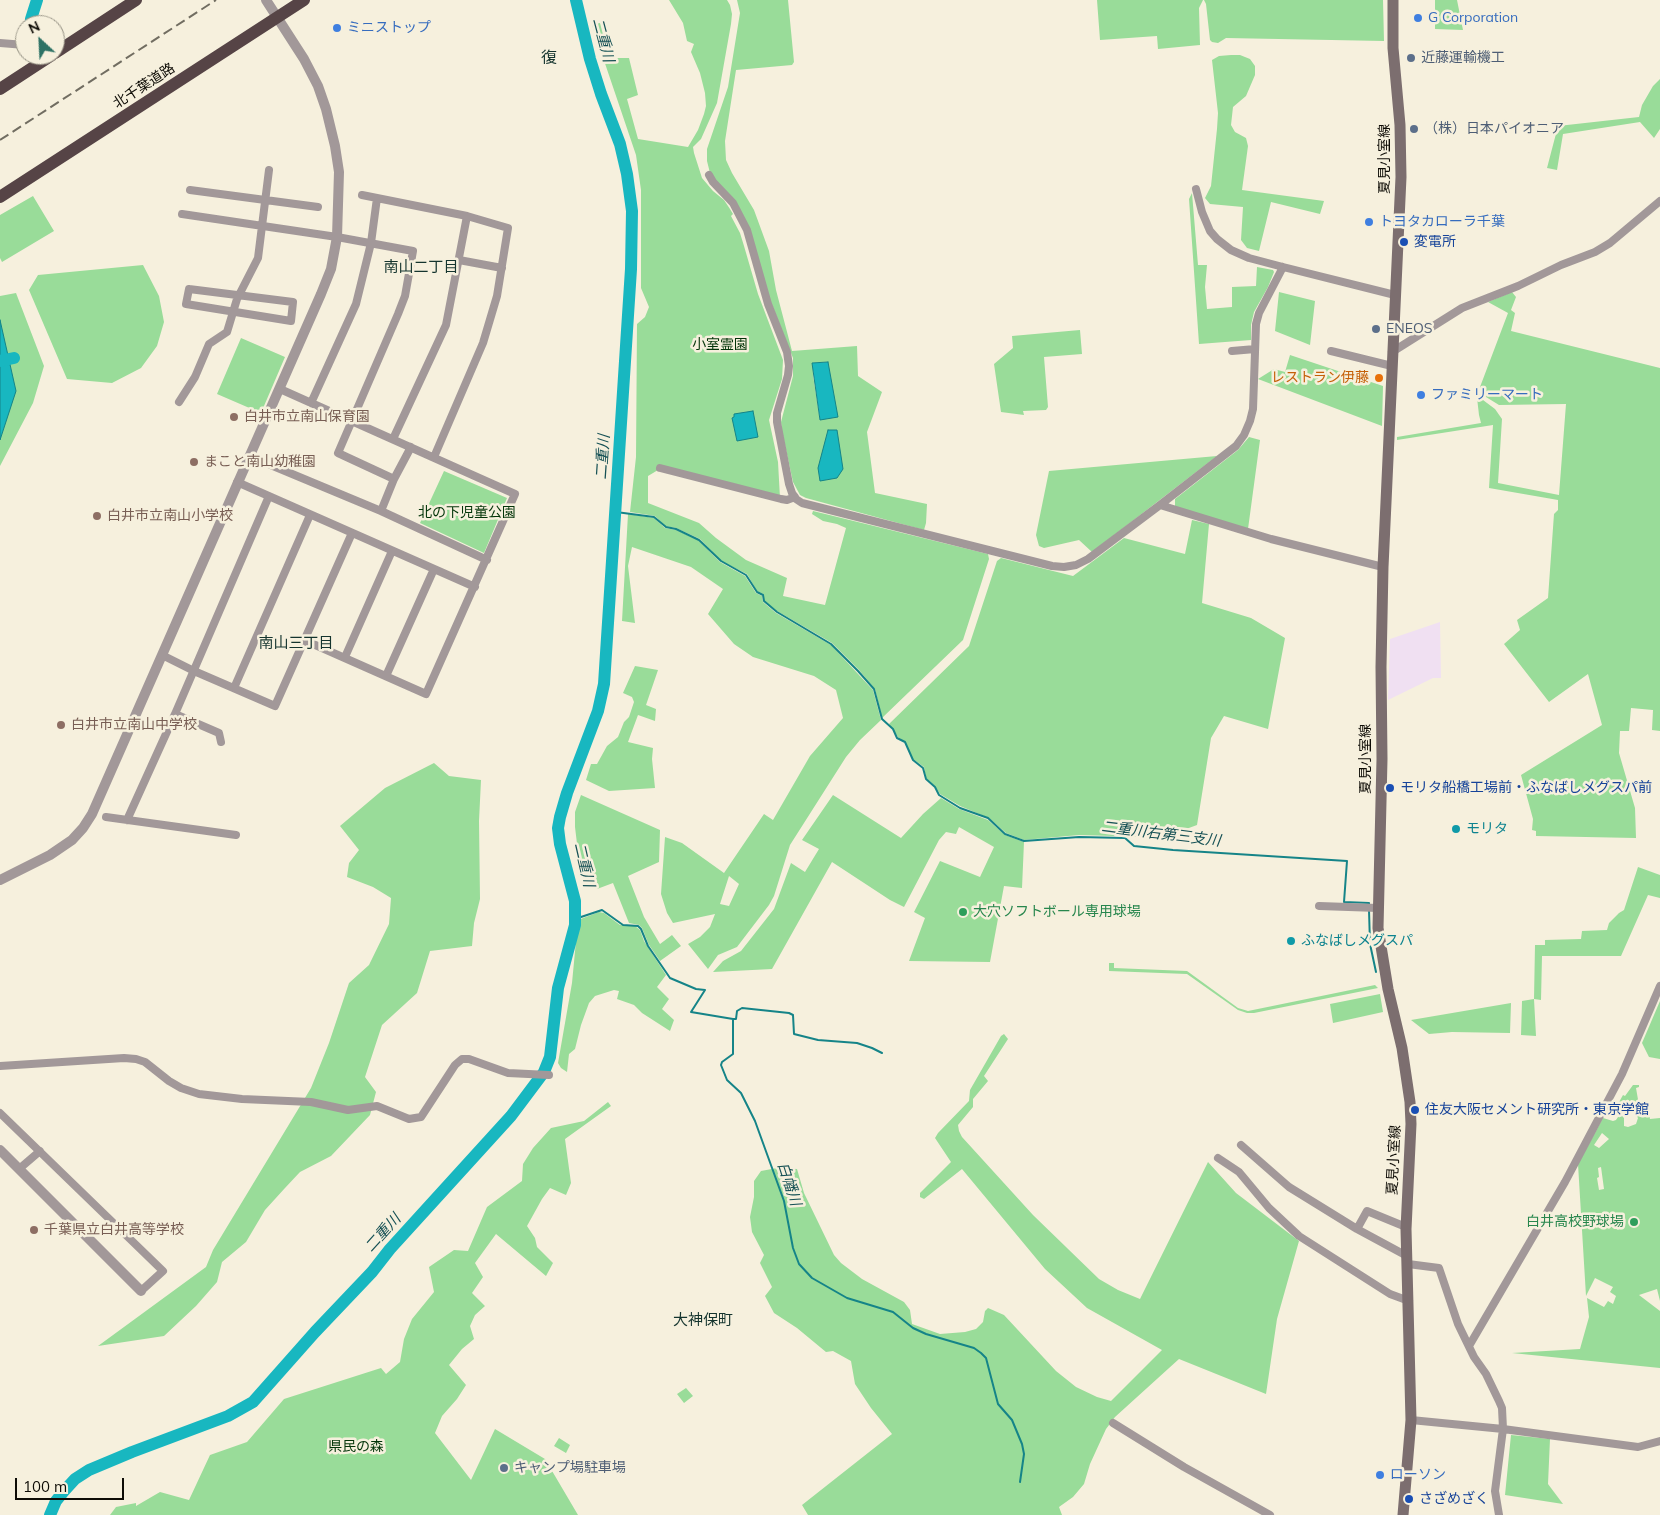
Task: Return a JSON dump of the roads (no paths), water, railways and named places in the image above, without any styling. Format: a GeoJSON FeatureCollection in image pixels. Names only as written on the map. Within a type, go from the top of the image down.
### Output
{"type":"FeatureCollection","features":[{"type":"Feature","properties":{"kind":"highway"},"geometry":{"type":"LineString","coordinates":[[65,45],[136,0]]}},
{"type":"Feature","properties":{"kind":"highway","name":"北千葉道路"},"geometry":{"type":"LineString","coordinates":[[0,197],[276,15],[304,0]]}},
{"type":"Feature","properties":{"kind":"highway"},"geometry":{"type":"LineString","coordinates":[[0,89],[35,65]]}},
{"type":"Feature","properties":{"kind":"main road","name":"夏見小室線"},"geometry":{"type":"LineString","coordinates":[[1393,0],[1393,48],[1401,154],[1383,567],[1380,667],[1382,785],[1378,908],[1379,943],[1402,1048],[1410,1102],[1406,1228],[1411,1420],[1404,1515]]}},
{"type":"Feature","properties":{"kind":"street"},"geometry":{"type":"LineString","coordinates":[[0,880],[50,855],[72,840],[92,814],[331,269],[337,236],[339,172],[335,146],[318,86],[304,59],[266,0]]}},
{"type":"Feature","properties":{"kind":"street"},"geometry":{"type":"LineString","coordinates":[[0,43],[15,44]]}},
{"type":"Feature","properties":{"kind":"street"},"geometry":{"type":"LineString","coordinates":[[179,402],[195,377],[209,344],[227,332],[232,311],[239,294],[258,258],[269,170]]}},
{"type":"Feature","properties":{"kind":"street"},"geometry":{"type":"LineString","coordinates":[[708,175],[732,204],[747,230],[768,304],[787,352],[788,375],[777,413],[777,422],[789,484],[795,497],[802,503],[1052,566],[1076,565],[1088,559],[1160,506],[1236,446],[1244,435],[1253,409],[1256,324],[1259,313],[1283,267]]}},
{"type":"Feature","properties":{"kind":"street"},"geometry":{"type":"LineString","coordinates":[[1196,189],[1202,212],[1210,231],[1224,246],[1231,250],[1249,258],[1395,295]]}},
{"type":"Feature","properties":{"kind":"street"},"geometry":{"type":"LineString","coordinates":[[190,190],[318,207]]}},
{"type":"Feature","properties":{"kind":"street"},"geometry":{"type":"LineString","coordinates":[[362,195],[467,216],[508,228],[496,296],[483,343],[434,457]]}},
{"type":"Feature","properties":{"kind":"street"},"geometry":{"type":"LineString","coordinates":[[312,403],[356,304],[371,243],[377,198]]}},
{"type":"Feature","properties":{"kind":"street"},"geometry":{"type":"LineString","coordinates":[[1392,352],[1462,308],[1595,252],[1660,202]]}},
{"type":"Feature","properties":{"kind":"street"},"geometry":{"type":"LineString","coordinates":[[182,214],[337,236],[413,250],[404,296],[398,314],[338,453],[394,479]]}},
{"type":"Feature","properties":{"kind":"street"},"geometry":{"type":"LineString","coordinates":[[393,439],[446,325],[467,216]]}},
{"type":"Feature","properties":{"kind":"street"},"geometry":{"type":"LineString","coordinates":[[459,260],[502,268]]}},
{"type":"Feature","properties":{"kind":"street"},"geometry":{"type":"LineString","coordinates":[[189,289],[239,294],[293,302],[291,321],[186,304],[189,289]]}},
{"type":"Feature","properties":{"kind":"street"},"geometry":{"type":"LineString","coordinates":[[1232,351],[1255,349]]}},
{"type":"Feature","properties":{"kind":"street"},"geometry":{"type":"LineString","coordinates":[[1331,351],[1392,366]]}},
{"type":"Feature","properties":{"kind":"street"},"geometry":{"type":"LineString","coordinates":[[280,389],[515,494],[426,694],[304,640]]}},
{"type":"Feature","properties":{"kind":"street"},"geometry":{"type":"LineString","coordinates":[[381,511],[410,447]]}},
{"type":"Feature","properties":{"kind":"street"},"geometry":{"type":"LineString","coordinates":[[249,456],[381,511],[486,560]]}},
{"type":"Feature","properties":{"kind":"street"},"geometry":{"type":"LineString","coordinates":[[660,468],[781,500],[795,497]]}},
{"type":"Feature","properties":{"kind":"street"},"geometry":{"type":"LineString","coordinates":[[237,482],[475,587]]}},
{"type":"Feature","properties":{"kind":"street"},"geometry":{"type":"LineString","coordinates":[[127,820],[194,671],[269,496]]}},
{"type":"Feature","properties":{"kind":"street"},"geometry":{"type":"LineString","coordinates":[[1160,506],[1271,539],[1383,567]]}},
{"type":"Feature","properties":{"kind":"street"},"geometry":{"type":"LineString","coordinates":[[234,688],[310,515]]}},
{"type":"Feature","properties":{"kind":"street"},"geometry":{"type":"LineString","coordinates":[[162,655],[275,706],[352,533]]}},
{"type":"Feature","properties":{"kind":"street"},"geometry":{"type":"LineString","coordinates":[[345,657],[392,551]]}},
{"type":"Feature","properties":{"kind":"street"},"geometry":{"type":"LineString","coordinates":[[386,676],[434,569]]}},
{"type":"Feature","properties":{"kind":"street"},"geometry":{"type":"LineString","coordinates":[[174,714],[219,733],[222,742]]}},
{"type":"Feature","properties":{"kind":"street"},"geometry":{"type":"LineString","coordinates":[[106,817],[236,835]]}},
{"type":"Feature","properties":{"kind":"street"},"geometry":{"type":"LineString","coordinates":[[1319,906],[1378,908]]}},
{"type":"Feature","properties":{"kind":"street"},"geometry":{"type":"LineString","coordinates":[[1469,1346],[1565,1182],[1622,1074],[1660,986]]}},
{"type":"Feature","properties":{"kind":"street"},"geometry":{"type":"LineString","coordinates":[[0,1066],[124,1058],[136,1059],[145,1062],[169,1082],[199,1094],[311,1102],[348,1110],[377,1106],[409,1119],[421,1117],[455,1065],[462,1060],[469,1059],[508,1074],[549,1075]]}},
{"type":"Feature","properties":{"kind":"street"},"geometry":{"type":"LineString","coordinates":[[0,1113],[163,1271],[141,1291],[0,1150]]}},
{"type":"Feature","properties":{"kind":"street"},"geometry":{"type":"LineString","coordinates":[[1241,1145],[1289,1187],[1356,1229],[1407,1260],[1439,1268],[1458,1324],[1474,1357],[1486,1374],[1502,1408],[1503,1429],[1495,1491],[1499,1515]]}},
{"type":"Feature","properties":{"kind":"street"},"geometry":{"type":"LineString","coordinates":[[19,1169],[40,1152]]}},
{"type":"Feature","properties":{"kind":"street"},"geometry":{"type":"LineString","coordinates":[[1218,1158],[1239,1172],[1269,1208],[1299,1236],[1390,1294],[1409,1301]]}},
{"type":"Feature","properties":{"kind":"street"},"geometry":{"type":"LineString","coordinates":[[1356,1229],[1367,1211],[1406,1228]]}},
{"type":"Feature","properties":{"kind":"street"},"geometry":{"type":"LineString","coordinates":[[1411,1420],[1503,1429],[1638,1447],[1660,1441]]}},
{"type":"Feature","properties":{"kind":"street"},"geometry":{"type":"LineString","coordinates":[[1113,1423],[1184,1467],[1270,1515]]}},
{"type":"Feature","properties":{"kind":"water"},"geometry":{"type":"Polygon","coordinates":[[[0,320],[16,391],[0,440],[0,320]]]}},
{"type":"Feature","properties":{"kind":"water"},"geometry":{"type":"Polygon","coordinates":[[[828,362],[838,417],[820,420],[812,363],[828,362]]]}},
{"type":"Feature","properties":{"kind":"water"},"geometry":{"type":"Polygon","coordinates":[[[753,411],[758,437],[737,441],[732,418],[734,414],[753,411]]]}},
{"type":"Feature","properties":{"kind":"water"},"geometry":{"type":"Polygon","coordinates":[[[828,430],[837,430],[843,469],[837,478],[820,481],[818,468],[828,430]]]}},
{"type":"Feature","properties":{"kind":"waterway"},"geometry":{"type":"LineString","coordinates":[[32,15],[37,0]]}},
{"type":"Feature","properties":{"kind":"waterway","name":"二重川"},"geometry":{"type":"LineString","coordinates":[[50,1515],[56,1501],[64,1491],[75,1479],[89,1470],[228,1416],[253,1402],[511,1116],[544,1072],[550,1057],[558,988],[575,925],[575,901],[560,844],[558,828],[567,793],[598,711],[604,684],[631,269],[632,211],[627,174],[620,144],[590,59],[576,0]]}},
{"type":"Feature","properties":{"kind":"waterway"},"geometry":{"type":"LineString","coordinates":[[0,361],[14,358]]}},
{"type":"Feature","properties":{"kind":"waterway","name":"二重川右第三支川"},"geometry":{"type":"LineString","coordinates":[[616,512],[654,517],[666,527],[676,529],[699,540],[721,561],[746,575],[757,592],[763,595],[764,601],[777,612],[831,644],[874,689],[882,719],[893,729],[897,738],[905,742],[913,760],[923,768],[926,779],[935,787],[939,795],[960,808],[988,818],[1005,834],[1024,841],[1079,837],[1125,838],[1134,846],[1347,861],[1344,902],[1369,903],[1369,905]]}},
{"type":"Feature","properties":{"kind":"waterway","name":"白幡川"},"geometry":{"type":"LineString","coordinates":[[575,919],[602,910],[623,925],[638,926],[648,946],[670,978],[696,989],[705,990],[691,1012],[733,1019],[733,1054],[722,1062],[721,1065],[727,1080],[741,1093],[755,1121],[784,1201],[793,1248],[799,1264],[812,1278],[847,1298],[893,1312],[913,1328],[926,1334],[974,1348],[981,1353],[986,1358],[998,1404],[1012,1420],[1022,1444],[1024,1454],[1020,1482]]}},
{"type":"Feature","properties":{"kind":"waterway","name":"二重川右第三支川"},"geometry":{"type":"LineString","coordinates":[[1369,910],[1370,944],[1376,972]]}},
{"type":"Feature","properties":{"kind":"waterway"},"geometry":{"type":"LineString","coordinates":[[733,1019],[736,1019],[737,1011],[742,1008],[789,1013],[793,1015],[794,1034],[818,1040],[857,1043],[882,1053]]}},
{"type":"Feature","properties":{"kind":"railway"},"geometry":{"type":"LineString","coordinates":[[0,140],[216,0]]}},
{"type":"Feature","properties":{"kind":"place","name":"G Corporation"},"geometry":{"type":"Point","coordinates":[1418,18]}},
{"type":"Feature","properties":{"kind":"place","name":"ミニストップ"},"geometry":{"type":"Point","coordinates":[337,28]}},
{"type":"Feature","properties":{"kind":"place","name":"近藤運輸機工"},"geometry":{"type":"Point","coordinates":[1411,58]}},
{"type":"Feature","properties":{"kind":"place","name":"（株）日本パイオニア"},"geometry":{"type":"Point","coordinates":[1414,129]}},
{"type":"Feature","properties":{"kind":"place","name":"トヨタカローラ千葉"},"geometry":{"type":"Point","coordinates":[1369,222]}},
{"type":"Feature","properties":{"kind":"place","name":"変電所"},"geometry":{"type":"Point","coordinates":[1404,242]}},
{"type":"Feature","properties":{"kind":"place","name":"ENEOS"},"geometry":{"type":"Point","coordinates":[1376,329]}},
{"type":"Feature","properties":{"kind":"place","name":"レストラン伊藤"},"geometry":{"type":"Point","coordinates":[1379,378]}},
{"type":"Feature","properties":{"kind":"place","name":"ファミリーマート"},"geometry":{"type":"Point","coordinates":[1421,395]}},
{"type":"Feature","properties":{"kind":"place","name":"白井市立南山保育園"},"geometry":{"type":"Point","coordinates":[234,417]}},
{"type":"Feature","properties":{"kind":"place","name":"まこと南山幼稚園"},"geometry":{"type":"Point","coordinates":[194,462]}},
{"type":"Feature","properties":{"kind":"place","name":"白井市立南山小学校"},"geometry":{"type":"Point","coordinates":[97,516]}},
{"type":"Feature","properties":{"kind":"place","name":"白井市立南山中学校"},"geometry":{"type":"Point","coordinates":[61,725]}},
{"type":"Feature","properties":{"kind":"place","name":"モリタ船橋工場前・ふなばしメグスパ前"},"geometry":{"type":"Point","coordinates":[1390,788]}},
{"type":"Feature","properties":{"kind":"place","name":"モリタ"},"geometry":{"type":"Point","coordinates":[1456,829]}},
{"type":"Feature","properties":{"kind":"place","name":"大穴ソフトボール専用球場"},"geometry":{"type":"Point","coordinates":[963,912]}},
{"type":"Feature","properties":{"kind":"place","name":"ふなばしメグスパ"},"geometry":{"type":"Point","coordinates":[1291,941]}},
{"type":"Feature","properties":{"kind":"place","name":"住友大阪セメント研究所・東京学館"},"geometry":{"type":"Point","coordinates":[1415,1110]}},
{"type":"Feature","properties":{"kind":"place","name":"白井高校野球場"},"geometry":{"type":"Point","coordinates":[1634,1222]}},
{"type":"Feature","properties":{"kind":"place","name":"千葉県立白井高等学校"},"geometry":{"type":"Point","coordinates":[34,1230]}},
{"type":"Feature","properties":{"kind":"place","name":"キャンプ場駐車場"},"geometry":{"type":"Point","coordinates":[504,1468]}},
{"type":"Feature","properties":{"kind":"place","name":"ローソン"},"geometry":{"type":"Point","coordinates":[1380,1475]}},
{"type":"Feature","properties":{"kind":"place","name":"さざめざく"},"geometry":{"type":"Point","coordinates":[1409,1499]}},
{"type":"Feature","properties":{"kind":"district","name":"復"},"geometry":{"type":"Point","coordinates":[549,58]}},
{"type":"Feature","properties":{"kind":"district","name":"南山二丁目"},"geometry":{"type":"Point","coordinates":[421,267]}},
{"type":"Feature","properties":{"kind":"district","name":"南山三丁目"},"geometry":{"type":"Point","coordinates":[296,643]}},
{"type":"Feature","properties":{"kind":"district","name":"大神保町"},"geometry":{"type":"Point","coordinates":[703,1320]}},
{"type":"Feature","properties":{"kind":"park label","name":"小室霊園"},"geometry":{"type":"Point","coordinates":[720,345]}},
{"type":"Feature","properties":{"kind":"park label","name":"北の下児童公園"},"geometry":{"type":"Point","coordinates":[467,513]}},
{"type":"Feature","properties":{"kind":"park label","name":"県民の森"},"geometry":{"type":"Point","coordinates":[356,1447]}}]}
